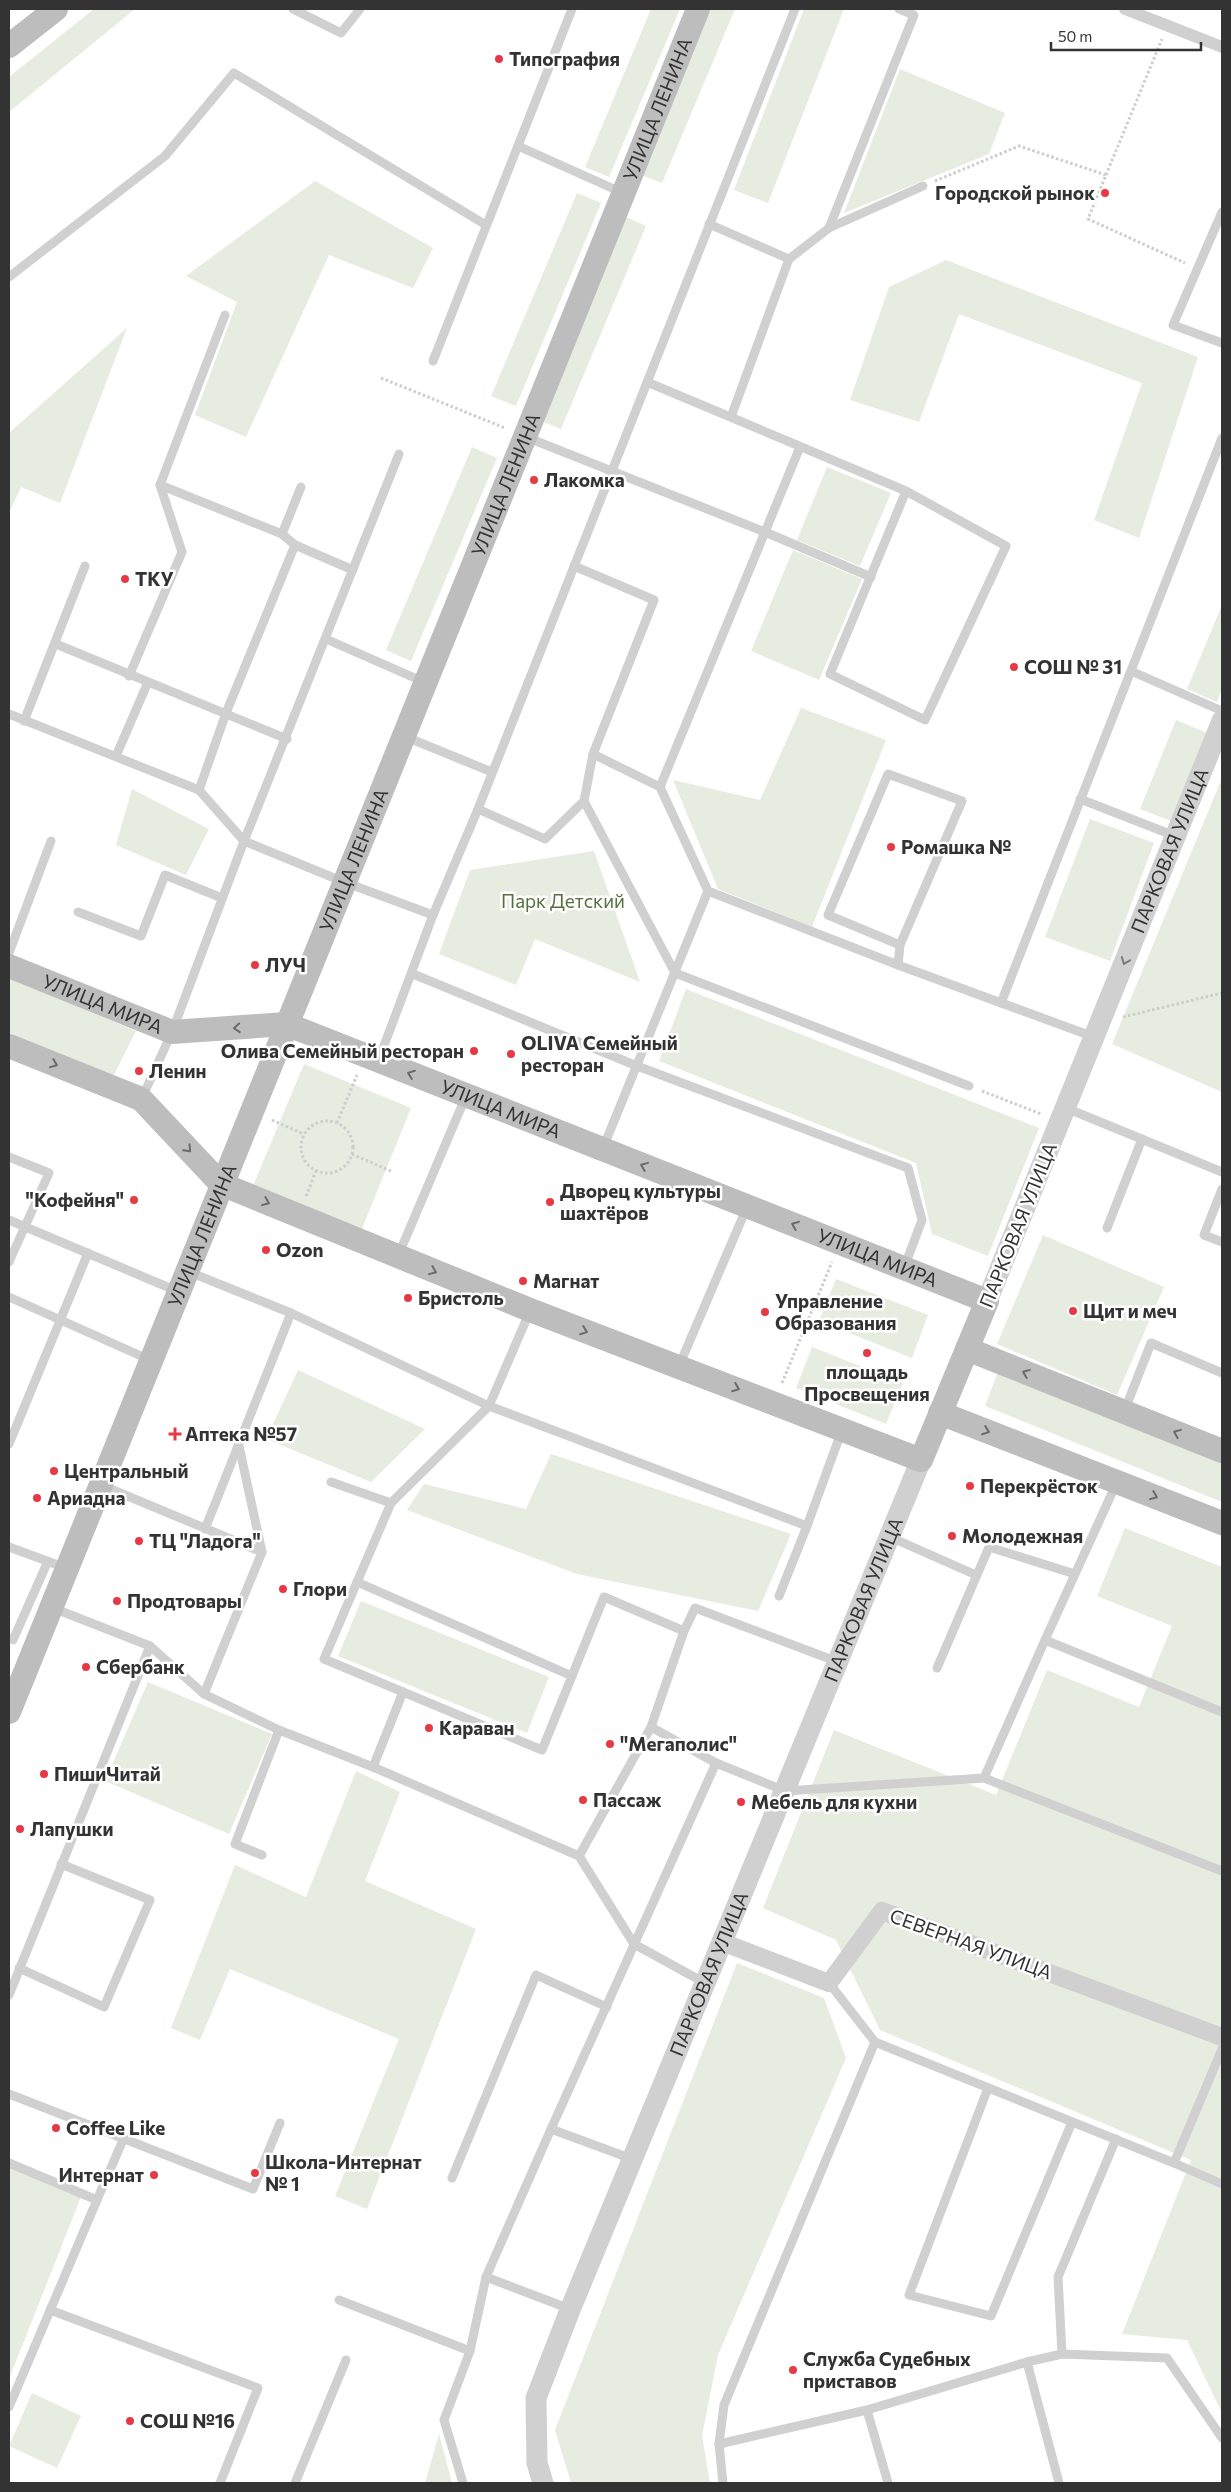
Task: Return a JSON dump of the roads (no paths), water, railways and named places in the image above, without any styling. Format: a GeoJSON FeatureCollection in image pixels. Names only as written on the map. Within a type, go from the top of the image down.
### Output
{"type":"FeatureCollection","features":[{"type":"Feature","properties":{"kind":"main road"},"geometry":{"type":"LineString","coordinates":[[9,46],[56,9]]}},
{"type":"Feature","properties":{"kind":"main road","name":"УЛИЦА ЛЕНИНА"},"geometry":{"type":"LineString","coordinates":[[9,1712],[21,1643],[51,1607],[57,1565],[100,1485],[698,9]]}},
{"type":"Feature","properties":{"kind":"main road","name":"УЛИЦА МИРА"},"geometry":{"type":"LineString","coordinates":[[9,966],[172,1032],[286,1024],[987,1301]]}},
{"type":"Feature","properties":{"kind":"main road"},"geometry":{"type":"LineString","coordinates":[[9,1046],[141,1099],[221,1184],[530,1310],[921,1460]]}},
{"type":"Feature","properties":{"kind":"main road","name":"ПАРКОВАЯ УЛИЦА"},"geometry":{"type":"LineString","coordinates":[[921,1460],[987,1301]]}},
{"type":"Feature","properties":{"kind":"main road"},"geometry":{"type":"LineString","coordinates":[[967,1349],[1222,1451]]}},
{"type":"Feature","properties":{"kind":"main road"},"geometry":{"type":"LineString","coordinates":[[940,1413],[1222,1523]]}},
{"type":"Feature","properties":{"kind":"street"},"geometry":{"type":"LineString","coordinates":[[1126,9],[1222,47]]}},
{"type":"Feature","properties":{"kind":"street","name":"ПАРКОВАЯ УЛИЦА"},"geometry":{"type":"LineString","coordinates":[[987,1301],[1222,721]]}},
{"type":"Feature","properties":{"kind":"street","name":"ПАРКОВАЯ УЛИЦА"},"geometry":{"type":"LineString","coordinates":[[543,2483],[537,2463],[536,2398],[570,2310],[921,1460]]}},
{"type":"Feature","properties":{"kind":"street","name":"СЕВЕРНАЯ УЛИЦА"},"geometry":{"type":"LineString","coordinates":[[829,1983],[882,1911],[1222,2037]]}},
{"type":"Feature","properties":{"kind":"street"},"geometry":{"type":"LineString","coordinates":[[722,1942],[829,1983]]}},
{"type":"Feature","properties":{"kind":"lane"},"geometry":{"type":"LineString","coordinates":[[293,9],[340,33],[360,9]]}},
{"type":"Feature","properties":{"kind":"lane"},"geometry":{"type":"LineString","coordinates":[[433,361],[572,9]]}},
{"type":"Feature","properties":{"kind":"lane"},"geometry":{"type":"LineString","coordinates":[[372,1059],[413,974],[433,915],[478,809],[795,9]]}},
{"type":"Feature","properties":{"kind":"lane"},"geometry":{"type":"LineString","coordinates":[[829,228],[914,14],[899,9]]}},
{"type":"Feature","properties":{"kind":"lane"},"geometry":{"type":"LineString","coordinates":[[9,277],[165,156],[234,74],[486,225]]}},
{"type":"Feature","properties":{"kind":"lane"},"geometry":{"type":"LineString","coordinates":[[518,146],[624,193]]}},
{"type":"Feature","properties":{"kind":"lane"},"geometry":{"type":"LineString","coordinates":[[731,417],[789,259],[829,228],[923,186]]}},
{"type":"Feature","properties":{"kind":"lane"},"geometry":{"type":"LineString","coordinates":[[1222,212],[1173,325],[1222,343]]}},
{"type":"Feature","properties":{"kind":"lane"},"geometry":{"type":"LineString","coordinates":[[709,224],[789,259]]}},
{"type":"Feature","properties":{"kind":"lane"},"geometry":{"type":"LineString","coordinates":[[129,676],[182,552],[160,485],[225,315]]}},
{"type":"Feature","properties":{"kind":"lane"},"geometry":{"type":"LineString","coordinates":[[647,382],[906,491],[1006,546],[925,720],[830,674],[906,491]]}},
{"type":"Feature","properties":{"kind":"lane"},"geometry":{"type":"LineString","coordinates":[[524,436],[610,472],[765,532],[870,577]]}},
{"type":"Feature","properties":{"kind":"lane"},"geometry":{"type":"LineString","coordinates":[[1001,1003],[1222,438]]}},
{"type":"Feature","properties":{"kind":"lane"},"geometry":{"type":"LineString","coordinates":[[660,787],[800,447]]}},
{"type":"Feature","properties":{"kind":"lane"},"geometry":{"type":"LineString","coordinates":[[141,1099],[172,1032],[244,841],[400,454]]}},
{"type":"Feature","properties":{"kind":"lane"},"geometry":{"type":"LineString","coordinates":[[160,485],[282,534],[295,545],[353,570]]}},
{"type":"Feature","properties":{"kind":"lane"},"geometry":{"type":"LineString","coordinates":[[282,534],[301,487]]}},
{"type":"Feature","properties":{"kind":"lane"},"geometry":{"type":"LineString","coordinates":[[199,790],[226,713],[295,545]]}},
{"type":"Feature","properties":{"kind":"lane"},"geometry":{"type":"LineString","coordinates":[[24,720],[86,566]]}},
{"type":"Feature","properties":{"kind":"lane"},"geometry":{"type":"LineString","coordinates":[[478,809],[545,839],[584,801],[593,754],[654,600],[574,566]]}},
{"type":"Feature","properties":{"kind":"lane"},"geometry":{"type":"LineString","coordinates":[[326,639],[425,682]]}},
{"type":"Feature","properties":{"kind":"lane"},"geometry":{"type":"LineString","coordinates":[[56,644],[129,676],[226,713],[286,739]]}},
{"type":"Feature","properties":{"kind":"lane"},"geometry":{"type":"LineString","coordinates":[[1131,671],[1222,711]]}},
{"type":"Feature","properties":{"kind":"lane"},"geometry":{"type":"LineString","coordinates":[[116,756],[148,682]]}},
{"type":"Feature","properties":{"kind":"lane"},"geometry":{"type":"LineString","coordinates":[[9,714],[199,790],[244,841],[344,882],[433,915]]}},
{"type":"Feature","properties":{"kind":"lane"},"geometry":{"type":"LineString","coordinates":[[403,736],[492,772]]}},
{"type":"Feature","properties":{"kind":"lane"},"geometry":{"type":"LineString","coordinates":[[593,754],[660,787],[708,891],[1001,1003],[1097,1030]]}},
{"type":"Feature","properties":{"kind":"lane"},"geometry":{"type":"LineString","coordinates":[[898,965],[900,945],[962,801],[888,774],[828,915],[900,945]]}},
{"type":"Feature","properties":{"kind":"lane"},"geometry":{"type":"LineString","coordinates":[[1080,799],[1175,836]]}},
{"type":"Feature","properties":{"kind":"lane"},"geometry":{"type":"LineString","coordinates":[[584,801],[675,974],[969,1086]]}},
{"type":"Feature","properties":{"kind":"lane"},"geometry":{"type":"LineString","coordinates":[[9,953],[51,841]]}},
{"type":"Feature","properties":{"kind":"lane"},"geometry":{"type":"LineString","coordinates":[[78,912],[141,936],[165,875],[222,898]]}},
{"type":"Feature","properties":{"kind":"lane"},"geometry":{"type":"LineString","coordinates":[[603,1149],[708,891]]}},
{"type":"Feature","properties":{"kind":"lane"},"geometry":{"type":"LineString","coordinates":[[413,974],[637,1066],[908,1168],[922,1220],[904,1268]]}},
{"type":"Feature","properties":{"kind":"lane"},"geometry":{"type":"LineString","coordinates":[[398,1257],[466,1096]]}},
{"type":"Feature","properties":{"kind":"lane"},"geometry":{"type":"LineString","coordinates":[[1063,1114],[1142,1139],[1222,1172]]}},
{"type":"Feature","properties":{"kind":"lane"},"geometry":{"type":"LineString","coordinates":[[1107,1228],[1142,1139]]}},
{"type":"Feature","properties":{"kind":"lane"},"geometry":{"type":"LineString","coordinates":[[9,1157],[49,1173],[9,1262]]}},
{"type":"Feature","properties":{"kind":"lane"},"geometry":{"type":"LineString","coordinates":[[1222,1189],[1204,1235],[1222,1242]]}},
{"type":"Feature","properties":{"kind":"lane"},"geometry":{"type":"LineString","coordinates":[[679,1366],[747,1206]]}},
{"type":"Feature","properties":{"kind":"lane"},"geometry":{"type":"LineString","coordinates":[[9,1220],[88,1253],[291,1314],[489,1406],[807,1526]]}},
{"type":"Feature","properties":{"kind":"lane"},"geometry":{"type":"LineString","coordinates":[[9,1444],[59,1319],[88,1253]]}},
{"type":"Feature","properties":{"kind":"lane"},"geometry":{"type":"LineString","coordinates":[[9,1297],[150,1360]]}},
{"type":"Feature","properties":{"kind":"lane"},"geometry":{"type":"LineString","coordinates":[[530,1310],[489,1406],[391,1503],[324,1660],[542,1750],[604,1597],[684,1631]]}},
{"type":"Feature","properties":{"kind":"lane"},"geometry":{"type":"LineString","coordinates":[[205,1528],[291,1314]]}},
{"type":"Feature","properties":{"kind":"lane"},"geometry":{"type":"LineString","coordinates":[[1124,1412],[1151,1343],[1222,1373]]}},
{"type":"Feature","properties":{"kind":"lane"},"geometry":{"type":"LineString","coordinates":[[779,1596],[842,1430]]}},
{"type":"Feature","properties":{"kind":"lane"},"geometry":{"type":"LineString","coordinates":[[204,1694],[262,1552],[239,1445]]}},
{"type":"Feature","properties":{"kind":"lane"},"geometry":{"type":"LineString","coordinates":[[331,1482],[391,1503]]}},
{"type":"Feature","properties":{"kind":"lane"},"geometry":{"type":"LineString","coordinates":[[984,1778],[1118,1482]]}},
{"type":"Feature","properties":{"kind":"lane"},"geometry":{"type":"LineString","coordinates":[[100,1485],[262,1552]]}},
{"type":"Feature","properties":{"kind":"lane"},"geometry":{"type":"LineString","coordinates":[[890,1537],[976,1574]]}},
{"type":"Feature","properties":{"kind":"lane"},"geometry":{"type":"LineString","coordinates":[[9,1547],[57,1565],[21,1643]]}},
{"type":"Feature","properties":{"kind":"lane"},"geometry":{"type":"LineString","coordinates":[[937,1668],[989,1547],[1075,1574]]}},
{"type":"Feature","properties":{"kind":"lane"},"geometry":{"type":"LineString","coordinates":[[357,1582],[572,1676]]}},
{"type":"Feature","properties":{"kind":"lane"},"geometry":{"type":"LineString","coordinates":[[51,1607],[150,1646],[204,1694],[279,1730],[373,1767],[579,1856],[634,1944],[705,1983]]}},
{"type":"Feature","properties":{"kind":"lane"},"geometry":{"type":"LineString","coordinates":[[579,1856],[651,1727],[684,1631],[695,1608],[838,1662]]}},
{"type":"Feature","properties":{"kind":"lane"},"geometry":{"type":"LineString","coordinates":[[1045,1640],[1222,1712]]}},
{"type":"Feature","properties":{"kind":"lane"},"geometry":{"type":"LineString","coordinates":[[9,1995],[150,1646]]}},
{"type":"Feature","properties":{"kind":"lane"},"geometry":{"type":"LineString","coordinates":[[373,1767],[403,1692]]}},
{"type":"Feature","properties":{"kind":"lane"},"geometry":{"type":"LineString","coordinates":[[651,1727],[716,1764],[785,1791],[984,1778],[1222,1871]]}},
{"type":"Feature","properties":{"kind":"lane"},"geometry":{"type":"LineString","coordinates":[[262,1855],[235,1844],[279,1730]]}},
{"type":"Feature","properties":{"kind":"lane"},"geometry":{"type":"LineString","coordinates":[[463,2483],[444,2420],[470,2351],[486,2277],[716,1764]]}},
{"type":"Feature","properties":{"kind":"lane"},"geometry":{"type":"LineString","coordinates":[[20,1968],[104,2007],[150,1900],[61,1864]]}},
{"type":"Feature","properties":{"kind":"lane"},"geometry":{"type":"LineString","coordinates":[[452,2178],[536,1975],[607,2007]]}},
{"type":"Feature","properties":{"kind":"lane"},"geometry":{"type":"LineString","coordinates":[[829,1983],[875,2042],[1116,2139],[1222,2184]]}},
{"type":"Feature","properties":{"kind":"lane"},"geometry":{"type":"LineString","coordinates":[[723,2483],[719,2444],[724,2405],[875,2042]]}},
{"type":"Feature","properties":{"kind":"lane"},"geometry":{"type":"LineString","coordinates":[[1174,2163],[1222,2049]]}},
{"type":"Feature","properties":{"kind":"lane"},"geometry":{"type":"LineString","coordinates":[[988,2088],[909,2295],[991,2316],[1072,2122]]}},
{"type":"Feature","properties":{"kind":"lane"},"geometry":{"type":"LineString","coordinates":[[9,2094],[123,2140],[254,2189],[280,2123]]}},
{"type":"Feature","properties":{"kind":"lane"},"geometry":{"type":"LineString","coordinates":[[551,2129],[632,2159]]}},
{"type":"Feature","properties":{"kind":"lane"},"geometry":{"type":"LineString","coordinates":[[1062,2354],[1058,2276],[1116,2139]]}},
{"type":"Feature","properties":{"kind":"lane"},"geometry":{"type":"LineString","coordinates":[[9,2407],[123,2140]]}},
{"type":"Feature","properties":{"kind":"lane"},"geometry":{"type":"LineString","coordinates":[[9,2163],[97,2200]]}},
{"type":"Feature","properties":{"kind":"lane"},"geometry":{"type":"LineString","coordinates":[[486,2277],[570,2310]]}},
{"type":"Feature","properties":{"kind":"lane"},"geometry":{"type":"LineString","coordinates":[[339,2300],[470,2351]]}},
{"type":"Feature","properties":{"kind":"lane"},"geometry":{"type":"LineString","coordinates":[[50,2310],[258,2388],[220,2483]]}},
{"type":"Feature","properties":{"kind":"lane"},"geometry":{"type":"LineString","coordinates":[[719,2444],[866,2410],[1027,2362],[1062,2354],[1167,2358],[1222,2438]]}},
{"type":"Feature","properties":{"kind":"lane"},"geometry":{"type":"LineString","coordinates":[[294,2483],[346,2360]]}},
{"type":"Feature","properties":{"kind":"lane"},"geometry":{"type":"LineString","coordinates":[[1027,2362],[1059,2483]]}},
{"type":"Feature","properties":{"kind":"lane"},"geometry":{"type":"LineString","coordinates":[[866,2410],[888,2483]]}},
{"type":"Feature","properties":{"kind":"place","name":"Типография"},"geometry":{"type":"Point","coordinates":[499,59]}},
{"type":"Feature","properties":{"kind":"place","name":"Городской рынок"},"geometry":{"type":"Point","coordinates":[1105,193]}},
{"type":"Feature","properties":{"kind":"place","name":"Лакомка"},"geometry":{"type":"Point","coordinates":[534,480]}},
{"type":"Feature","properties":{"kind":"place","name":"ТКУ"},"geometry":{"type":"Point","coordinates":[125,579]}},
{"type":"Feature","properties":{"kind":"place","name":"СОШ № 31"},"geometry":{"type":"Point","coordinates":[1014,667]}},
{"type":"Feature","properties":{"kind":"place","name":"Ромашка №"},"geometry":{"type":"Point","coordinates":[891,847]}},
{"type":"Feature","properties":{"kind":"place","name":"ЛУЧ"},"geometry":{"type":"Point","coordinates":[255,965]}},
{"type":"Feature","properties":{"kind":"place","name":"Олива Семейный ресторан"},"geometry":{"type":"Point","coordinates":[474,1051]}},
{"type":"Feature","properties":{"kind":"place","name":"OLIVA Семейный ресторан"},"geometry":{"type":"Point","coordinates":[511,1054]}},
{"type":"Feature","properties":{"kind":"place","name":"Ленин"},"geometry":{"type":"Point","coordinates":[139,1071]}},
{"type":"Feature","properties":{"kind":"place","name":"\"Кофейня\""},"geometry":{"type":"Point","coordinates":[134,1200]}},
{"type":"Feature","properties":{"kind":"place","name":"Дворец культуры шахтёров"},"geometry":{"type":"Point","coordinates":[550,1202]}},
{"type":"Feature","properties":{"kind":"place","name":"Ozon"},"geometry":{"type":"Point","coordinates":[266,1250]}},
{"type":"Feature","properties":{"kind":"place","name":"Магнат"},"geometry":{"type":"Point","coordinates":[523,1281]}},
{"type":"Feature","properties":{"kind":"place","name":"Бристоль"},"geometry":{"type":"Point","coordinates":[408,1298]}},
{"type":"Feature","properties":{"kind":"place","name":"Щит и меч"},"geometry":{"type":"Point","coordinates":[1073,1311]}},
{"type":"Feature","properties":{"kind":"place","name":"Управление Образования"},"geometry":{"type":"Point","coordinates":[765,1312]}},
{"type":"Feature","properties":{"kind":"place","name":"площадь Просвещения"},"geometry":{"type":"Point","coordinates":[867,1353]}},
{"type":"Feature","properties":{"kind":"place","name":"Аптека №57"},"geometry":{"type":"Point","coordinates":[175,1434]}},
{"type":"Feature","properties":{"kind":"place","name":"Центральный"},"geometry":{"type":"Point","coordinates":[54,1471]}},
{"type":"Feature","properties":{"kind":"place","name":"Перекрёсток"},"geometry":{"type":"Point","coordinates":[970,1486]}},
{"type":"Feature","properties":{"kind":"place","name":"Ариадна"},"geometry":{"type":"Point","coordinates":[37,1498]}},
{"type":"Feature","properties":{"kind":"place","name":"Молодежная"},"geometry":{"type":"Point","coordinates":[952,1536]}},
{"type":"Feature","properties":{"kind":"place","name":"ТЦ \"Ладога\""},"geometry":{"type":"Point","coordinates":[139,1541]}},
{"type":"Feature","properties":{"kind":"place","name":"Глори"},"geometry":{"type":"Point","coordinates":[283,1589]}},
{"type":"Feature","properties":{"kind":"place","name":"Продтовары"},"geometry":{"type":"Point","coordinates":[117,1601]}},
{"type":"Feature","properties":{"kind":"place","name":"Сбербанк"},"geometry":{"type":"Point","coordinates":[86,1667]}},
{"type":"Feature","properties":{"kind":"place","name":"Караван"},"geometry":{"type":"Point","coordinates":[429,1728]}},
{"type":"Feature","properties":{"kind":"place","name":"\"Мегаполис\""},"geometry":{"type":"Point","coordinates":[610,1744]}},
{"type":"Feature","properties":{"kind":"place","name":"ПишиЧитай"},"geometry":{"type":"Point","coordinates":[44,1774]}},
{"type":"Feature","properties":{"kind":"place","name":"Пассаж"},"geometry":{"type":"Point","coordinates":[583,1800]}},
{"type":"Feature","properties":{"kind":"place","name":"Мебель для кухни"},"geometry":{"type":"Point","coordinates":[741,1802]}},
{"type":"Feature","properties":{"kind":"place","name":"Лапушки"},"geometry":{"type":"Point","coordinates":[20,1829]}},
{"type":"Feature","properties":{"kind":"place","name":"Coffee Like"},"geometry":{"type":"Point","coordinates":[56,2128]}},
{"type":"Feature","properties":{"kind":"place","name":"Школа-Интернат № 1"},"geometry":{"type":"Point","coordinates":[255,2173]}},
{"type":"Feature","properties":{"kind":"place","name":"Интернат"},"geometry":{"type":"Point","coordinates":[154,2175]}},
{"type":"Feature","properties":{"kind":"place","name":"Служба Судебных приставов"},"geometry":{"type":"Point","coordinates":[793,2370]}},
{"type":"Feature","properties":{"kind":"place","name":"СОШ №16"},"geometry":{"type":"Point","coordinates":[130,2421]}},
{"type":"Feature","properties":{"kind":"park label","name":"Парк Детский"},"geometry":{"type":"Point","coordinates":[563,901]}}]}
